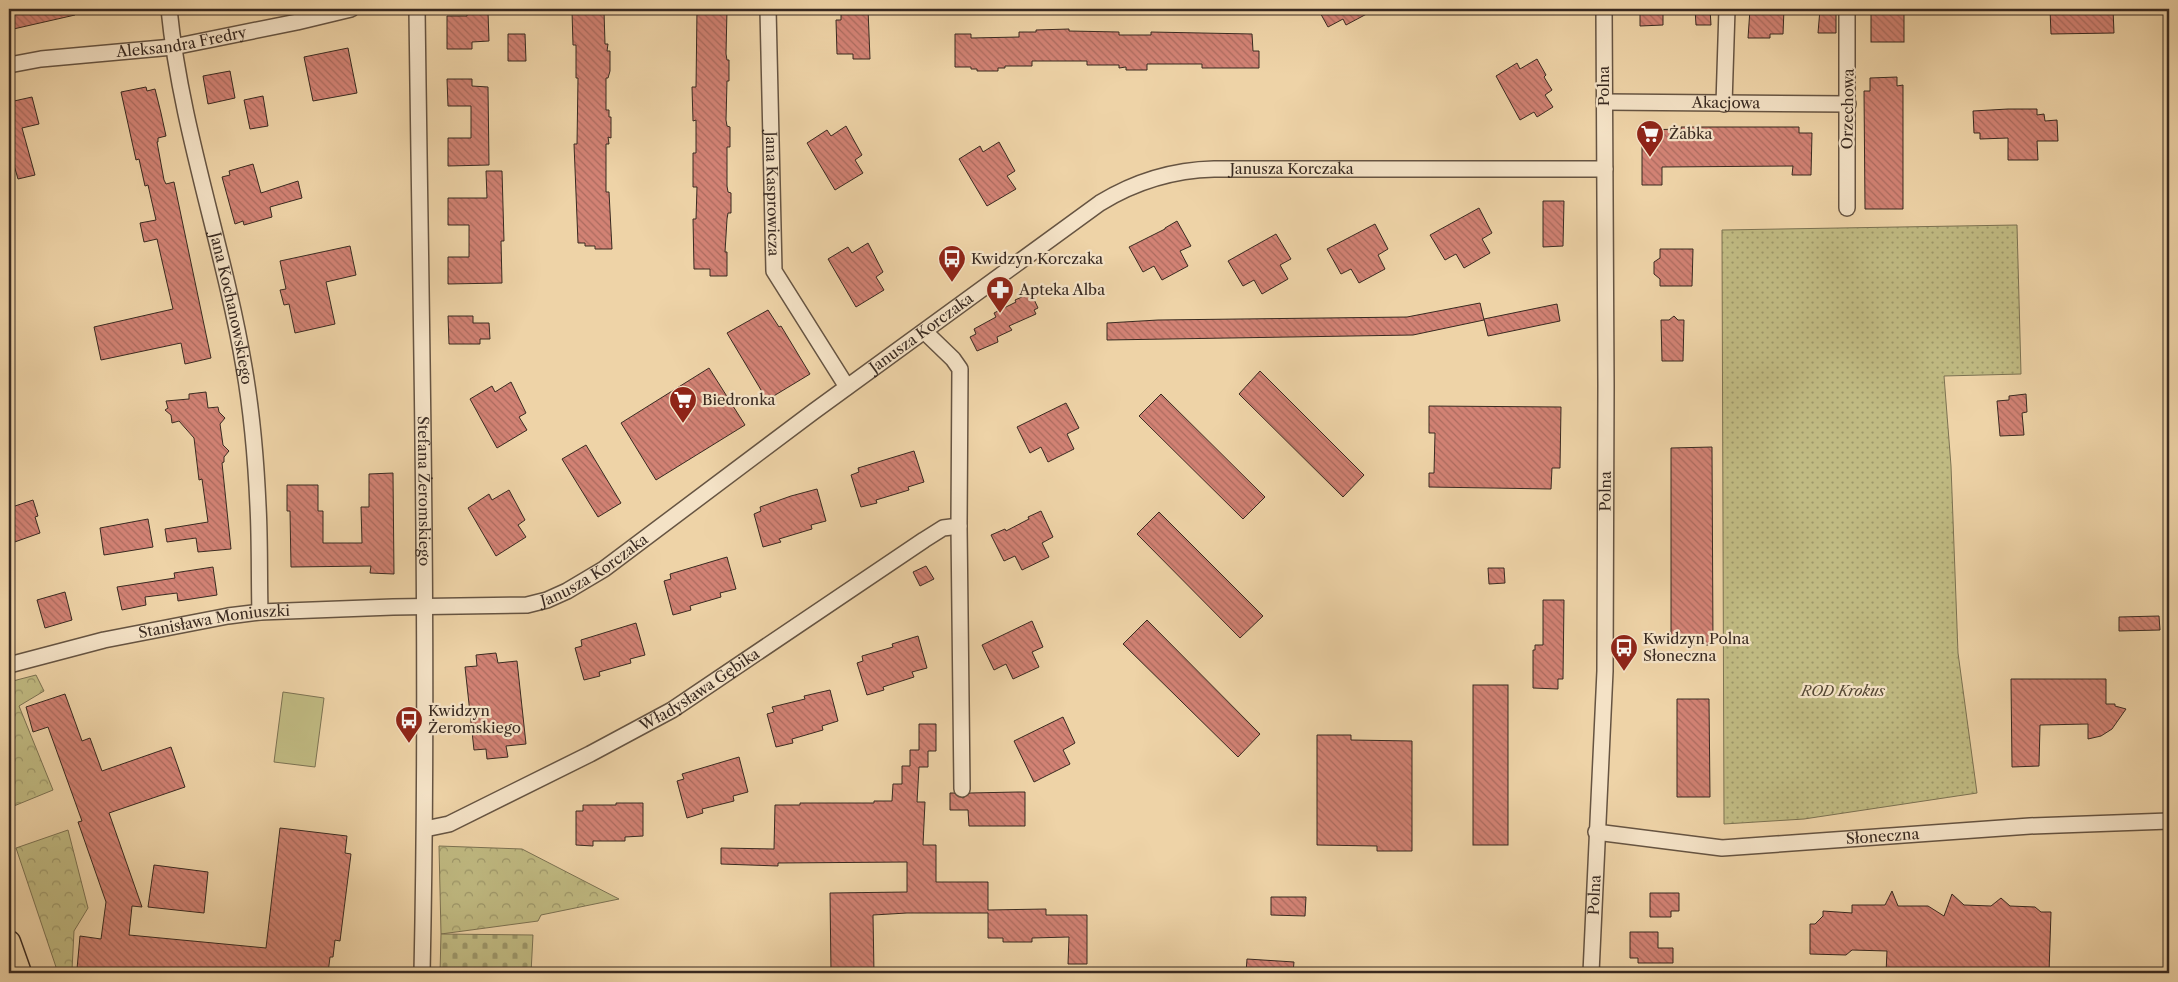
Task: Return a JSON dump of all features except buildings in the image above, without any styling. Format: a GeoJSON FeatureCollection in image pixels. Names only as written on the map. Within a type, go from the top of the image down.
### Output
{"type":"FeatureCollection","features":[{"type":"Feature","properties":{"kind":"main road"},"geometry":{"type":"LineString","coordinates":[[9,942],[20,973]]}},
{"type":"Feature","properties":{"kind":"street","name":"Jana Kochanowskiego"},"geometry":{"type":"LineString","coordinates":[[169,9],[174,47],[196,157],[237,331],[250,402],[257,482],[260,612]]}},
{"type":"Feature","properties":{"kind":"street","name":"Aleksandra Fredry"},"geometry":{"type":"LineString","coordinates":[[9,66],[41,59],[174,47],[351,9]]}},
{"type":"Feature","properties":{"kind":"street","name":"Stefana Żeromskiego"},"geometry":{"type":"LineString","coordinates":[[417,9],[424,606],[425,829],[422,973]]}},
{"type":"Feature","properties":{"kind":"street","name":"Jana Kasprowicza"},"geometry":{"type":"LineString","coordinates":[[768,9],[774,271],[847,387]]}},
{"type":"Feature","properties":{"kind":"street","name":"Polna"},"geometry":{"type":"LineString","coordinates":[[1591,973],[1596,832],[1603,731],[1604,671],[1604,9]]}},
{"type":"Feature","properties":{"kind":"street"},"geometry":{"type":"LineString","coordinates":[[1724,104],[1727,9]]}},
{"type":"Feature","properties":{"kind":"street","name":"Orzechowa"},"geometry":{"type":"LineString","coordinates":[[1847,9],[1848,208]]}},
{"type":"Feature","properties":{"kind":"street","name":"Akacjowa"},"geometry":{"type":"LineString","coordinates":[[1604,102],[1848,104]]}},
{"type":"Feature","properties":{"kind":"street","name":"Janusza Korczaka"},"geometry":{"type":"LineString","coordinates":[[424,606],[527,605],[567,592],[604,569],[847,387],[925,332],[1100,202],[1136,184],[1168,174],[1214,169],[1475,171],[1605,169]]}},
{"type":"Feature","properties":{"kind":"street"},"geometry":{"type":"LineString","coordinates":[[925,332],[953,359],[960,369],[959,526],[962,789]]}},
{"type":"Feature","properties":{"kind":"street","name":"Władysława Gębika"},"geometry":{"type":"LineString","coordinates":[[425,829],[449,824],[590,754],[672,710],[943,528],[959,526]]}},
{"type":"Feature","properties":{"kind":"street","name":"Stanisława Moniuszki"},"geometry":{"type":"LineString","coordinates":[[9,664],[104,640],[228,616],[260,612],[424,606]]}},
{"type":"Feature","properties":{"kind":"street","name":"Słoneczna"},"geometry":{"type":"LineString","coordinates":[[1596,832],[1722,848],[2030,826],[2169,821]]}},
{"type":"Feature","properties":{"kind":"green space","name":"ROD Krokus"},"geometry":{"type":"Polygon","coordinates":[[[2017,225],[2021,374],[1944,376],[1951,466],[1958,653],[1977,793],[1804,819],[1724,824],[1722,230],[2017,225]]]}},
{"type":"Feature","properties":{"kind":"green space"},"geometry":{"type":"Polygon","coordinates":[[[36,675],[44,691],[19,706],[53,790],[9,808],[9,682],[36,675]]]}},
{"type":"Feature","properties":{"kind":"green space"},"geometry":{"type":"Polygon","coordinates":[[[283,692],[324,698],[315,767],[274,762],[283,692]]]}},
{"type":"Feature","properties":{"kind":"green space"},"geometry":{"type":"Polygon","coordinates":[[[68,830],[88,908],[74,931],[72,970],[75,973],[58,973],[16,848],[68,830]]]}},
{"type":"Feature","properties":{"kind":"green space"},"geometry":{"type":"Polygon","coordinates":[[[439,846],[522,849],[619,899],[541,915],[538,921],[441,934],[439,846]]]}},
{"type":"Feature","properties":{"kind":"green space"},"geometry":{"type":"Polygon","coordinates":[[[441,934],[533,935],[531,973],[440,973],[441,934]]]}},
{"type":"Feature","properties":{"kind":"place","name":"Żabka"},"geometry":{"type":"Point","coordinates":[1650,158]}},
{"type":"Feature","properties":{"kind":"place","name":"Kwidzyn Korczaka"},"geometry":{"type":"Point","coordinates":[952,283]}},
{"type":"Feature","properties":{"kind":"place","name":"Apteka Alba"},"geometry":{"type":"Point","coordinates":[1000,314]}},
{"type":"Feature","properties":{"kind":"place","name":"Biedronka"},"geometry":{"type":"Point","coordinates":[683,424]}},
{"type":"Feature","properties":{"kind":"place","name":"Kwidzyn Polna Słoneczna"},"geometry":{"type":"Point","coordinates":[1624,672]}},
{"type":"Feature","properties":{"kind":"place","name":"Kwidzyn Żeromskiego"},"geometry":{"type":"Point","coordinates":[409,744]}}]}
